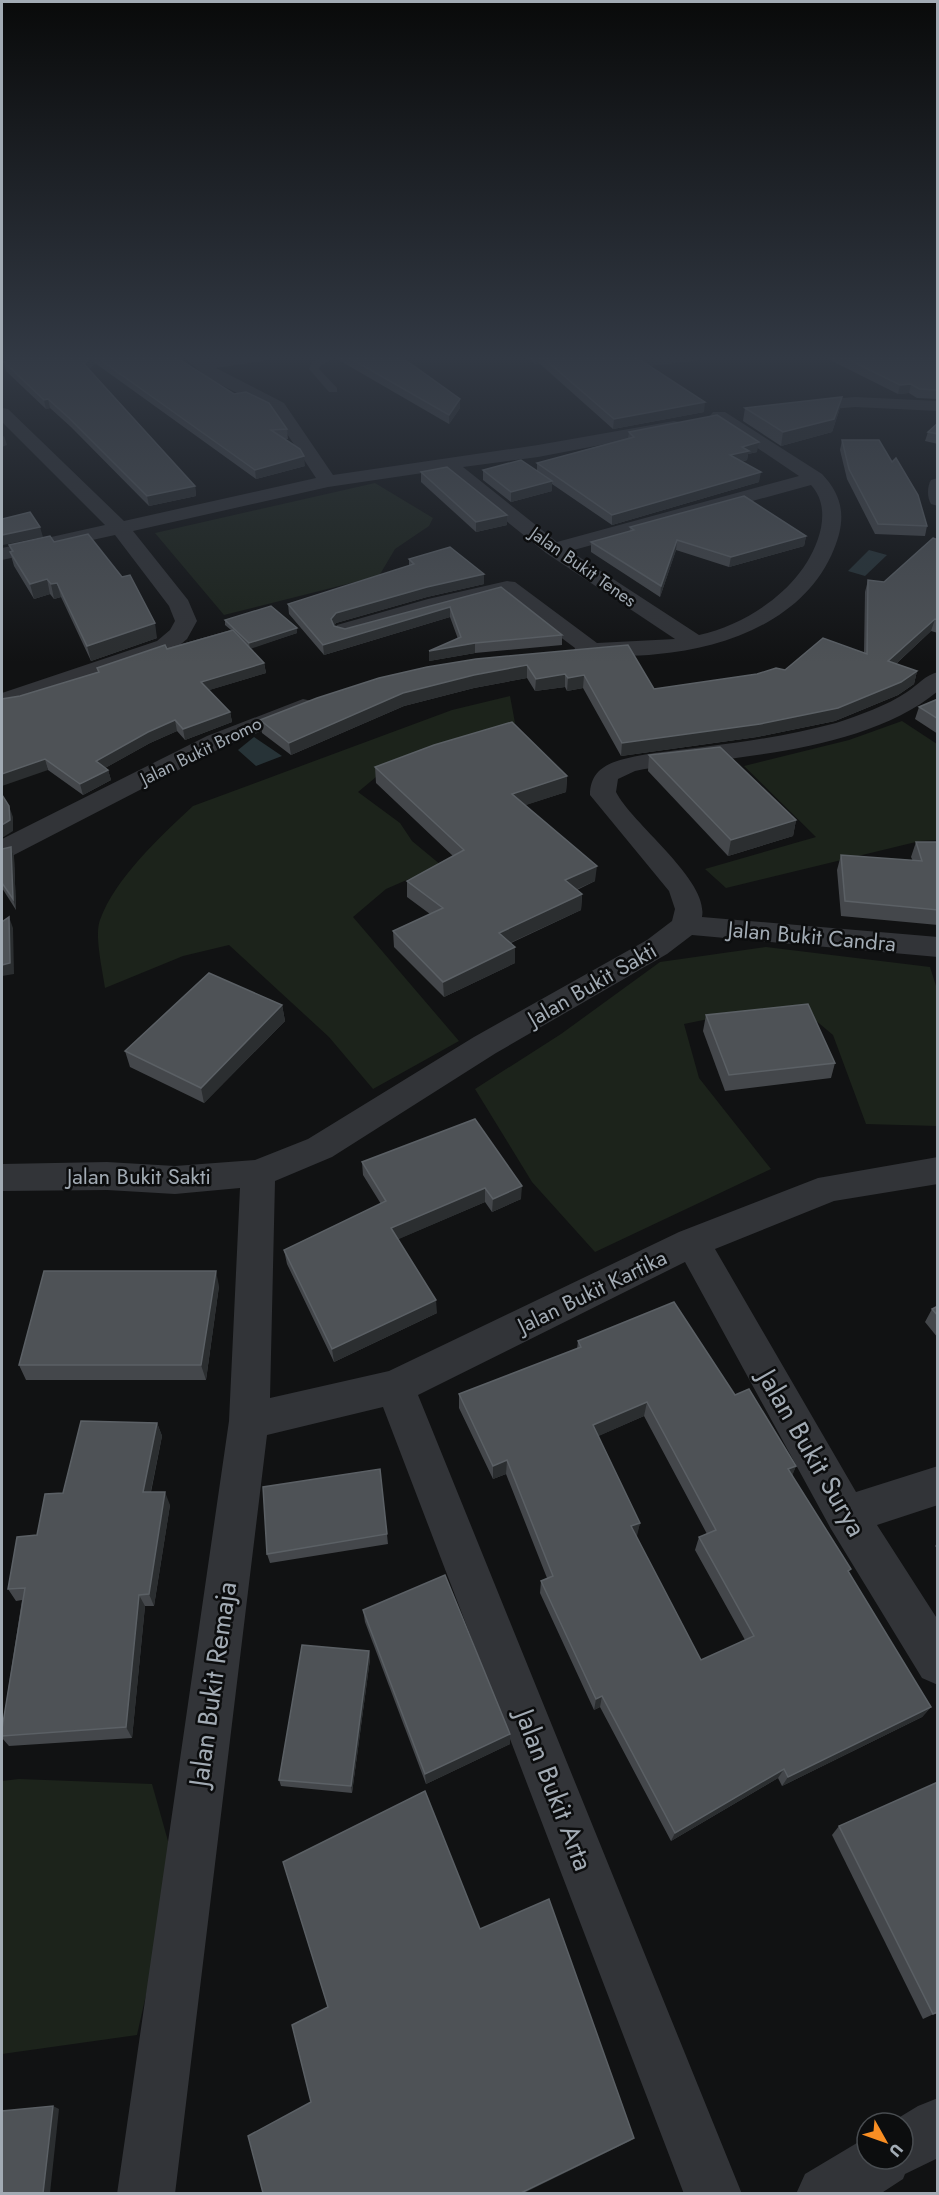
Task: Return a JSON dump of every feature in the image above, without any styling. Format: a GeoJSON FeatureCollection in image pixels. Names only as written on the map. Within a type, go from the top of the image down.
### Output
{"type":"FeatureCollection","features":[{"type":"Feature","properties":{"kind":"street"},"geometry":{"type":"LineString","coordinates":[[2,701],[165,646],[179,634],[186,621],[180,605],[119,527],[49,458]]}},
{"type":"Feature","properties":{"kind":"street"},"geometry":{"type":"LineString","coordinates":[[313,458],[328,481]]}},
{"type":"Feature","properties":{"kind":"street"},"geometry":{"type":"LineString","coordinates":[[2,554],[328,481],[485,458]]}},
{"type":"Feature","properties":{"kind":"street"},"geometry":{"type":"LineString","coordinates":[[562,654],[696,643],[732,632],[761,617],[787,599],[814,571],[827,543],[832,524],[832,502],[826,488],[814,478],[777,458]]}},
{"type":"Feature","properties":{"kind":"street","name":"Jalan Bukit Tenes"},"geometry":{"type":"LineString","coordinates":[[446,464],[552,549],[696,643]]}},
{"type":"Feature","properties":{"kind":"street"},"geometry":{"type":"LineString","coordinates":[[552,549],[814,478]]}},
{"type":"Feature","properties":{"kind":"street"},"geometry":{"type":"LineString","coordinates":[[938,484],[938,500]]}},
{"type":"Feature","properties":{"kind":"street"},"geometry":{"type":"LineString","coordinates":[[483,572],[592,650]]}},
{"type":"Feature","properties":{"kind":"street"},"geometry":{"type":"LineString","coordinates":[[345,630],[507,587]]}},
{"type":"Feature","properties":{"kind":"street"},"geometry":{"type":"LineString","coordinates":[[686,925],[689,909],[682,889],[603,795],[603,784],[609,775],[623,768],[645,763],[795,740],[868,721],[903,706],[938,679]]}},
{"type":"Feature","properties":{"kind":"street","name":"Jalan Bukit Bromo"},"geometry":{"type":"LineString","coordinates":[[2,850],[216,741],[327,697]]}},
{"type":"Feature","properties":{"kind":"street","name":"Jalan Bukit Candra"},"geometry":{"type":"LineString","coordinates":[[686,925],[938,947]]}},
{"type":"Feature","properties":{"kind":"street","name":"Jalan Bukit Sakti"},"geometry":{"type":"LineString","coordinates":[[2,1177],[107,1176],[175,1179],[258,1173],[320,1148],[485,1045],[657,947],[686,925]]}},
{"type":"Feature","properties":{"kind":"street","name":"Jalan Bukit Kartika"},"geometry":{"type":"LineString","coordinates":[[249,1420],[395,1386],[692,1242],[830,1188],[938,1170]]}},
{"type":"Feature","properties":{"kind":"street","name":"Jalan Bukit Remaja"},"geometry":{"type":"LineString","coordinates":[[146,2193],[249,1420],[258,1173]]}},
{"type":"Feature","properties":{"kind":"street","name":"Jalan Bukit Surya"},"geometry":{"type":"LineString","coordinates":[[692,1242],[846,1515],[938,1662]]}},
{"type":"Feature","properties":{"kind":"street","name":"Jalan Bukit Arta"},"geometry":{"type":"LineString","coordinates":[[395,1386],[713,2193]]}},
{"type":"Feature","properties":{"kind":"street"},"geometry":{"type":"LineString","coordinates":[[846,1515],[938,1485]]}},
{"type":"Feature","properties":{"kind":"street"},"geometry":{"type":"LineString","coordinates":[[915,2140],[938,2126]]}},
{"type":"Feature","properties":{"kind":"street"},"geometry":{"type":"LineString","coordinates":[[825,2193],[863,2171]]}},
{"type":"Feature","properties":{"kind":"shaded area"},"geometry":{"type":"Polygon","coordinates":[[[375,483],[433,518],[429,526],[395,549],[379,576],[224,615],[155,533],[375,483]]]}},
{"type":"Feature","properties":{"kind":"shaded area"},"geometry":{"type":"Polygon","coordinates":[[[869,550],[887,555],[865,576],[848,571],[869,550]]]}},
{"type":"Feature","properties":{"kind":"shaded area"},"geometry":{"type":"Polygon","coordinates":[[[510,696],[515,723],[394,762],[358,792],[400,823],[412,841],[441,865],[386,889],[353,917],[459,1041],[373,1089],[329,1037],[229,945],[183,956],[105,988],[98,927],[107,904],[140,858],[193,806],[452,710],[510,696]]]}},
{"type":"Feature","properties":{"kind":"shaded area"},"geometry":{"type":"Polygon","coordinates":[[[902,721],[937,744],[937,840],[920,841],[726,888],[705,869],[816,837],[744,766],[849,740],[902,721]]]}},
{"type":"Feature","properties":{"kind":"shaded area"},"geometry":{"type":"Polygon","coordinates":[[[254,737],[282,756],[256,766],[238,750],[254,737]]]}},
{"type":"Feature","properties":{"kind":"shaded area"},"geometry":{"type":"Polygon","coordinates":[[[766,947],[930,967],[937,989],[937,1126],[866,1124],[833,1035],[802,1009],[743,1012],[684,1024],[699,1078],[771,1169],[595,1252],[532,1182],[475,1089],[561,1034],[660,962],[766,947]]]}},
{"type":"Feature","properties":{"kind":"shaded area"},"geometry":{"type":"Polygon","coordinates":[[[19,1779],[152,1784],[175,1866],[137,2035],[2,2054],[2,1781],[19,1779]]]}},
{"type":"Feature","properties":{"kind":"building"},"geometry":{"type":"Polygon","coordinates":[[[109,458],[170,458],[195,486],[147,496],[109,458]]]}},
{"type":"Feature","properties":{"kind":"building"},"geometry":{"type":"Polygon","coordinates":[[[239,458],[295,458],[255,470],[239,458]]]}},
{"type":"Feature","properties":{"kind":"building"},"geometry":{"type":"Polygon","coordinates":[[[554,458],[736,458],[761,472],[612,515],[537,463],[554,458]]]}},
{"type":"Feature","properties":{"kind":"building"},"geometry":{"type":"Polygon","coordinates":[[[846,458],[890,458],[892,462],[896,458],[918,495],[927,526],[878,524],[849,469],[846,458]]]}},
{"type":"Feature","properties":{"kind":"building"},"geometry":{"type":"Polygon","coordinates":[[[521,460],[552,481],[511,492],[483,470],[521,460]]]}},
{"type":"Feature","properties":{"kind":"building"},"geometry":{"type":"Polygon","coordinates":[[[447,467],[507,515],[476,522],[421,472],[447,467]]]}},
{"type":"Feature","properties":{"kind":"building"},"geometry":{"type":"Polygon","coordinates":[[[744,496],[806,536],[731,557],[677,540],[661,586],[591,542],[634,530],[630,527],[744,496]]]}},
{"type":"Feature","properties":{"kind":"building"},"geometry":{"type":"Polygon","coordinates":[[[30,512],[40,527],[2,535],[2,519],[30,512]]]}},
{"type":"Feature","properties":{"kind":"building"},"geometry":{"type":"Polygon","coordinates":[[[88,534],[122,577],[130,575],[155,623],[87,646],[57,583],[51,584],[47,579],[30,584],[10,552],[13,551],[9,545],[50,536],[54,542],[88,534]]]}},
{"type":"Feature","properties":{"kind":"building"},"geometry":{"type":"Polygon","coordinates":[[[933,538],[938,540],[938,620],[935,619],[888,661],[917,671],[901,682],[838,708],[760,724],[622,743],[584,675],[568,678],[565,674],[536,679],[527,665],[474,675],[403,693],[289,743],[260,720],[379,678],[476,659],[628,645],[654,689],[757,674],[776,668],[785,670],[823,638],[867,654],[868,580],[884,582],[933,538]]]}},
{"type":"Feature","properties":{"kind":"building"},"geometry":{"type":"Polygon","coordinates":[[[450,547],[484,574],[427,587],[336,613],[331,619],[334,626],[345,629],[501,587],[562,635],[475,643],[429,651],[461,637],[450,607],[323,645],[288,604],[414,564],[409,559],[450,547]]]}},
{"type":"Feature","properties":{"kind":"building"},"geometry":{"type":"Polygon","coordinates":[[[271,606],[297,628],[249,643],[225,620],[271,606]]]}},
{"type":"Feature","properties":{"kind":"building"},"geometry":{"type":"Polygon","coordinates":[[[233,630],[264,663],[201,682],[230,712],[183,729],[175,720],[148,732],[96,761],[108,770],[80,784],[45,759],[2,774],[2,699],[20,696],[99,672],[97,668],[165,645],[167,649],[233,630]]]}},
{"type":"Feature","properties":{"kind":"building"},"geometry":{"type":"Polygon","coordinates":[[[938,699],[938,719],[919,707],[938,699]]]}},
{"type":"Feature","properties":{"kind":"building"},"geometry":{"type":"Polygon","coordinates":[[[512,722],[567,776],[512,794],[597,866],[565,880],[582,894],[499,933],[515,947],[443,982],[393,931],[443,908],[407,881],[464,850],[375,767],[434,745],[512,722]]]}},
{"type":"Feature","properties":{"kind":"building"},"geometry":{"type":"Polygon","coordinates":[[[720,747],[796,820],[731,840],[649,755],[720,747]]]}},
{"type":"Feature","properties":{"kind":"building"},"geometry":{"type":"Polygon","coordinates":[[[2,795],[9,806],[10,820],[2,825],[2,795]]]}},
{"type":"Feature","properties":{"kind":"building"},"geometry":{"type":"Polygon","coordinates":[[[916,842],[938,842],[938,910],[845,901],[841,855],[922,861],[916,842]]]}},
{"type":"Feature","properties":{"kind":"building"},"geometry":{"type":"Polygon","coordinates":[[[11,847],[13,899],[2,883],[2,849],[11,847]]]}},
{"type":"Feature","properties":{"kind":"building"},"geometry":{"type":"Polygon","coordinates":[[[9,917],[10,963],[2,965],[2,922],[9,917]]]}},
{"type":"Feature","properties":{"kind":"building"},"geometry":{"type":"Polygon","coordinates":[[[209,973],[282,1005],[201,1088],[125,1051],[209,973]]]}},
{"type":"Feature","properties":{"kind":"building"},"geometry":{"type":"Polygon","coordinates":[[[808,1004],[835,1063],[729,1075],[706,1015],[808,1004]]]}},
{"type":"Feature","properties":{"kind":"building"},"geometry":{"type":"Polygon","coordinates":[[[475,1119],[522,1186],[493,1199],[485,1188],[391,1228],[436,1300],[332,1349],[284,1250],[386,1201],[362,1162],[475,1119]]]}},
{"type":"Feature","properties":{"kind":"building"},"geometry":{"type":"Polygon","coordinates":[[[44,1271],[216,1271],[201,1365],[19,1365],[44,1271]]]}},
{"type":"Feature","properties":{"kind":"building"},"geometry":{"type":"Polygon","coordinates":[[[674,1302],[735,1395],[749,1389],[796,1466],[788,1469],[851,1569],[848,1571],[931,1707],[788,1777],[784,1769],[675,1833],[602,1696],[596,1699],[541,1581],[553,1576],[507,1460],[493,1466],[459,1394],[581,1347],[578,1341],[674,1302]],[[647,1402],[593,1425],[640,1523],[631,1526],[701,1660],[754,1636],[699,1537],[716,1530],[647,1402]]]}},
{"type":"Feature","properties":{"kind":"building"},"geometry":{"type":"Polygon","coordinates":[[[938,1306],[938,1316],[932,1309],[938,1306]]]}},
{"type":"Feature","properties":{"kind":"building"},"geometry":{"type":"Polygon","coordinates":[[[81,1421],[157,1423],[143,1492],[165,1492],[149,1594],[139,1595],[126,1727],[2,1736],[25,1588],[8,1589],[17,1537],[37,1535],[45,1494],[63,1493],[81,1421]]]}},
{"type":"Feature","properties":{"kind":"building"},"geometry":{"type":"Polygon","coordinates":[[[380,1469],[387,1534],[267,1554],[263,1487],[380,1469]]]}},
{"type":"Feature","properties":{"kind":"building"},"geometry":{"type":"Polygon","coordinates":[[[445,1575],[510,1734],[425,1774],[363,1610],[445,1575]]]}},
{"type":"Feature","properties":{"kind":"building"},"geometry":{"type":"Polygon","coordinates":[[[302,1645],[369,1651],[351,1786],[279,1780],[302,1645]]]}},
{"type":"Feature","properties":{"kind":"building"},"geometry":{"type":"Polygon","coordinates":[[[938,1782],[938,2012],[933,2014],[839,1826],[938,1782]]]}},
{"type":"Feature","properties":{"kind":"building"},"geometry":{"type":"Polygon","coordinates":[[[425,1791],[480,1929],[549,1899],[634,2138],[521,2193],[263,2193],[248,2136],[311,2102],[292,2025],[328,2007],[283,1862],[425,1791]]]}},
{"type":"Feature","properties":{"kind":"building"},"geometry":{"type":"Polygon","coordinates":[[[53,2106],[43,2193],[2,2193],[2,2111],[53,2106]]]}}]}
